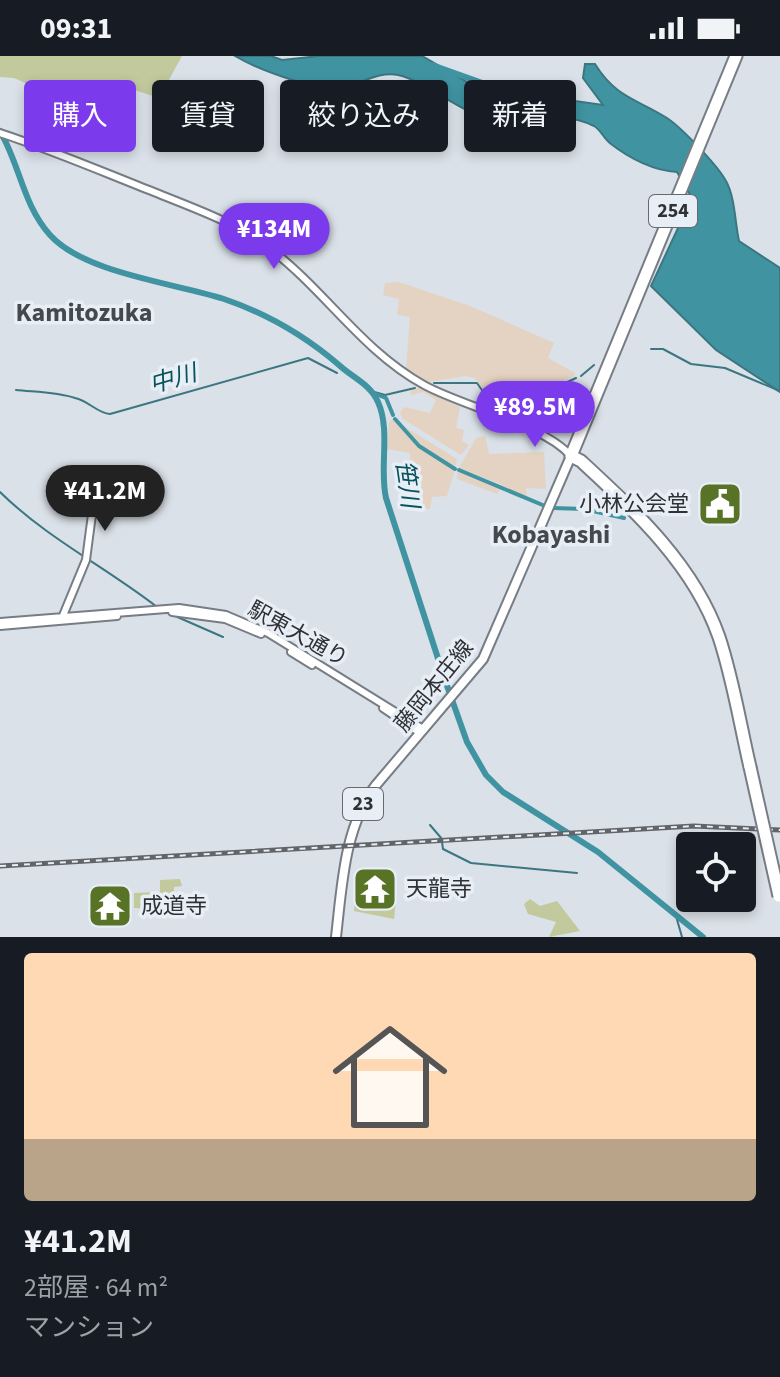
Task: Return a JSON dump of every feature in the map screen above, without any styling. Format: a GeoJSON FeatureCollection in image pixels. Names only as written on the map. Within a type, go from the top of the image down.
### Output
{"type":"FeatureCollection","features":[{"type":"Feature","properties":{"kind":"highway","name":"254"},"geometry":{"type":"LineString","coordinates":[[571,456],[736,56]]}},
{"type":"Feature","properties":{"kind":"highway"},"geometry":{"type":"LineString","coordinates":[[571,456],[596,475],[661,542],[692,581],[718,635],[780,897]]}},
{"type":"Feature","properties":{"kind":"main road","name":"藤岡本庄線"},"geometry":{"type":"LineString","coordinates":[[336,937],[349,845],[362,806],[487,652],[571,456]]}},
{"type":"Feature","properties":{"kind":"street"},"geometry":{"type":"LineString","coordinates":[[0,133],[235,227],[286,262],[358,337],[392,365],[426,386],[553,442],[571,456]]}},
{"type":"Feature","properties":{"kind":"street"},"geometry":{"type":"LineString","coordinates":[[61,618],[86,558],[93,507]]}},
{"type":"Feature","properties":{"kind":"street","name":"駅東大通り"},"geometry":{"type":"LineString","coordinates":[[0,624],[169,612],[225,619],[266,636],[421,731]]}},
{"type":"Feature","properties":{"kind":"shaded area"},"geometry":{"type":"Polygon","coordinates":[[[399,282],[470,306],[554,343],[548,358],[575,373],[574,376],[540,391],[483,389],[475,378],[466,376],[428,382],[406,370],[410,317],[397,315],[399,299],[383,295],[385,283],[399,282]]]}},
{"type":"Feature","properties":{"kind":"shaded area"},"geometry":{"type":"Polygon","coordinates":[[[419,388],[460,407],[456,428],[464,430],[462,441],[469,445],[461,455],[403,419],[400,413],[404,407],[430,413],[436,400],[423,392],[411,395],[410,391],[419,388]]]}},
{"type":"Feature","properties":{"kind":"shaded area"},"geometry":{"type":"Polygon","coordinates":[[[394,418],[418,446],[455,469],[447,496],[432,497],[430,509],[412,508],[410,504],[410,453],[387,449],[389,422],[394,418]]]}},
{"type":"Feature","properties":{"kind":"shaded area"},"geometry":{"type":"Polygon","coordinates":[[[397,422],[457,459],[455,467],[419,445],[397,422]]]}},
{"type":"Feature","properties":{"kind":"shaded area"},"geometry":{"type":"Polygon","coordinates":[[[485,436],[489,454],[544,452],[546,489],[526,488],[527,499],[500,484],[459,468],[476,438],[485,436]]]}},
{"type":"Feature","properties":{"kind":"shaded area"},"geometry":{"type":"Polygon","coordinates":[[[458,470],[501,487],[497,494],[457,479],[458,470]]]}},
{"type":"Feature","properties":{"kind":"green space"},"geometry":{"type":"Polygon","coordinates":[[[0,56],[182,56],[169,80],[152,80],[152,96],[136,90],[136,80],[24,82],[0,77],[0,56]]]}},
{"type":"Feature","properties":{"kind":"green space"},"geometry":{"type":"Polygon","coordinates":[[[180,879],[182,886],[174,887],[175,909],[134,908],[134,893],[160,892],[160,880],[180,879]]]}},
{"type":"Feature","properties":{"kind":"green space"},"geometry":{"type":"Polygon","coordinates":[[[356,891],[396,899],[394,919],[354,911],[356,891]]]}},
{"type":"Feature","properties":{"kind":"green space"},"geometry":{"type":"Polygon","coordinates":[[[530,899],[540,906],[557,901],[580,931],[549,937],[556,922],[528,914],[524,904],[530,899]]]}},
{"type":"Feature","properties":{"kind":"water"},"geometry":{"type":"Polygon","coordinates":[[[235,56],[271,56],[282,60],[319,56],[422,56],[464,80],[464,108],[448,99],[448,80],[412,80],[391,74],[366,80],[294,80],[235,56]]]}},
{"type":"Feature","properties":{"kind":"water"},"geometry":{"type":"Polygon","coordinates":[[[585,64],[595,64],[619,91],[667,118],[681,130],[722,174],[733,202],[739,241],[780,268],[780,392],[716,350],[651,286],[692,198],[677,172],[634,159],[611,144],[596,128],[576,120],[576,101],[603,105],[583,78],[585,64]]]}},
{"type":"Feature","properties":{"kind":"waterway"},"geometry":{"type":"LineString","coordinates":[[432,65],[474,80]]}},
{"type":"Feature","properties":{"kind":"waterway","name":"笹川"},"geometry":{"type":"LineString","coordinates":[[0,131],[34,211],[50,235],[65,248],[107,268],[224,299],[256,311],[312,344],[370,390],[378,402],[384,425],[386,498],[467,742],[486,775],[503,792],[598,852],[703,937]]}},
{"type":"Feature","properties":{"kind":"waterway"},"geometry":{"type":"LineString","coordinates":[[651,349],[663,349],[691,364],[725,368],[780,391]]}},
{"type":"Feature","properties":{"kind":"waterway","name":"中川"},"geometry":{"type":"LineString","coordinates":[[16,390],[68,396],[110,414],[308,358],[337,373]]}},
{"type":"Feature","properties":{"kind":"waterway"},"geometry":{"type":"LineString","coordinates":[[581,376],[594,365]]}},
{"type":"Feature","properties":{"kind":"waterway"},"geometry":{"type":"LineString","coordinates":[[434,383],[477,383],[484,393],[541,394],[576,378]]}},
{"type":"Feature","properties":{"kind":"waterway"},"geometry":{"type":"LineString","coordinates":[[371,391],[385,395],[415,388]]}},
{"type":"Feature","properties":{"kind":"waterway"},"geometry":{"type":"LineString","coordinates":[[373,393],[386,398],[393,415]]}},
{"type":"Feature","properties":{"kind":"waterway"},"geometry":{"type":"LineString","coordinates":[[395,419],[419,446],[455,469]]}},
{"type":"Feature","properties":{"kind":"waterway"},"geometry":{"type":"LineString","coordinates":[[459,470],[545,506]]}},
{"type":"Feature","properties":{"kind":"waterway"},"geometry":{"type":"LineString","coordinates":[[0,492],[37,524],[157,607]]}},
{"type":"Feature","properties":{"kind":"waterway"},"geometry":{"type":"LineString","coordinates":[[553,508],[584,509],[624,518]]}},
{"type":"Feature","properties":{"kind":"waterway"},"geometry":{"type":"LineString","coordinates":[[166,612],[223,637]]}},
{"type":"Feature","properties":{"kind":"waterway"},"geometry":{"type":"LineString","coordinates":[[430,825],[442,839]]}},
{"type":"Feature","properties":{"kind":"waterway"},"geometry":{"type":"LineString","coordinates":[[442,842],[443,849],[471,863],[577,873]]}},
{"type":"Feature","properties":{"kind":"waterway"},"geometry":{"type":"LineString","coordinates":[[676,916],[682,937]]}},
{"type":"Feature","properties":{"kind":"railway"},"geometry":{"type":"LineString","coordinates":[[0,866],[694,826],[780,830]]}},
{"type":"Feature","properties":{"kind":"place","name":"小林公会堂"},"geometry":{"type":"Point","coordinates":[720,504]}},
{"type":"Feature","properties":{"kind":"place","name":"天龍寺"},"geometry":{"type":"Point","coordinates":[375,889]}},
{"type":"Feature","properties":{"kind":"place","name":"成道寺"},"geometry":{"type":"Point","coordinates":[110,906]}},
{"type":"Feature","properties":{"kind":"district","name":"Kamitozuka"},"geometry":{"type":"Point","coordinates":[84,312]}},
{"type":"Feature","properties":{"kind":"district","name":"Kobayashi"},"geometry":{"type":"Point","coordinates":[551,534]}}]}
